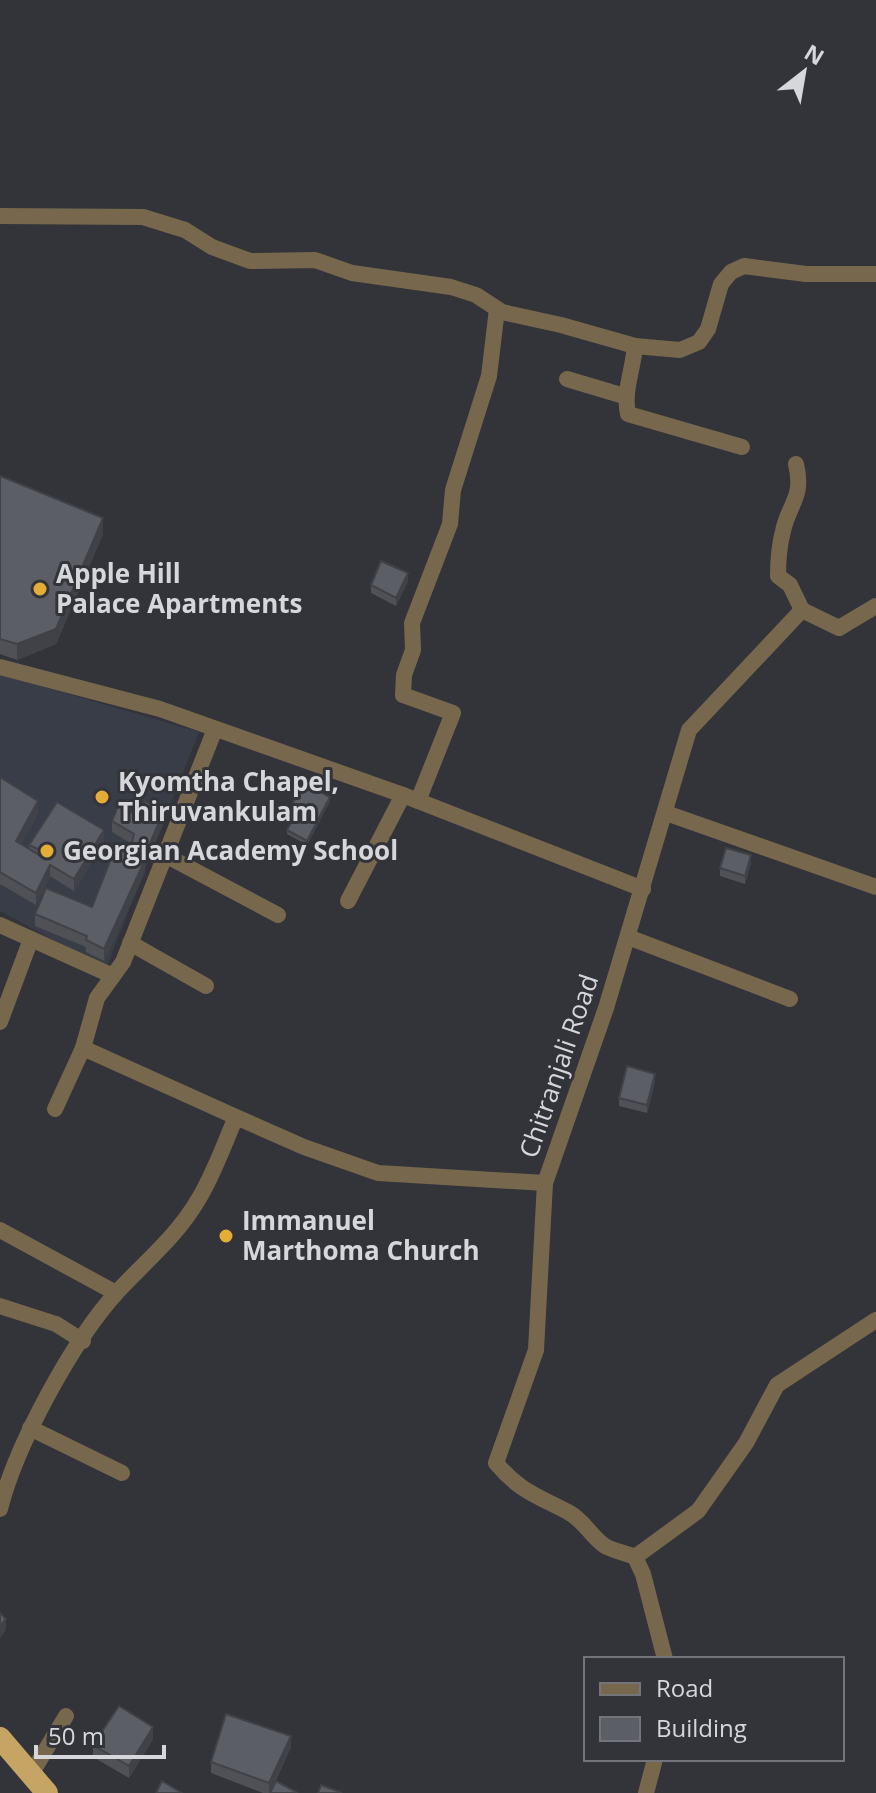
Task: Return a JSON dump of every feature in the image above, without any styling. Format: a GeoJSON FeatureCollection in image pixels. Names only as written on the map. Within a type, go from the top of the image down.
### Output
{"type":"FeatureCollection","features":[{"type":"Feature","properties":{"kind":"highway"},"geometry":{"type":"LineString","coordinates":[[0,1738],[47,1793]]}},
{"type":"Feature","properties":{"kind":"street"},"geometry":{"type":"LineString","coordinates":[[0,216],[143,217],[185,230],[212,247],[250,261],[315,260],[352,273],[451,287],[476,295],[497,309],[635,346],[680,350],[699,342],[708,329],[721,284],[731,272],[744,266],[806,274],[876,274]]}},
{"type":"Feature","properties":{"kind":"street"},"geometry":{"type":"LineString","coordinates":[[348,901],[411,798],[453,713],[403,695],[404,675],[413,650],[412,623],[450,524],[453,490],[489,376],[497,309]]}},
{"type":"Feature","properties":{"kind":"street"},"geometry":{"type":"LineString","coordinates":[[635,346],[631,382],[624,396],[628,414],[742,447]]}},
{"type":"Feature","properties":{"kind":"street"},"geometry":{"type":"LineString","coordinates":[[567,379],[624,396]]}},
{"type":"Feature","properties":{"kind":"street"},"geometry":{"type":"LineString","coordinates":[[796,464],[800,480],[797,504],[783,529],[778,576],[790,585],[802,610],[839,628],[876,606]]}},
{"type":"Feature","properties":{"kind":"street","name":"Chitranjali Road"},"geometry":{"type":"LineString","coordinates":[[83,1048],[304,1147],[378,1173],[545,1183],[628,937],[689,730],[802,610]]}},
{"type":"Feature","properties":{"kind":"street"},"geometry":{"type":"LineString","coordinates":[[0,667],[160,709],[411,798],[643,889]]}},
{"type":"Feature","properties":{"kind":"street"},"geometry":{"type":"LineString","coordinates":[[55,1109],[83,1048],[97,998],[113,976],[130,943],[167,856],[215,729]]}},
{"type":"Feature","properties":{"kind":"street"},"geometry":{"type":"LineString","coordinates":[[666,813],[876,887]]}},
{"type":"Feature","properties":{"kind":"street"},"geometry":{"type":"LineString","coordinates":[[167,856],[278,915]]}},
{"type":"Feature","properties":{"kind":"street"},"geometry":{"type":"LineString","coordinates":[[0,925],[113,976]]}},
{"type":"Feature","properties":{"kind":"street"},"geometry":{"type":"LineString","coordinates":[[628,937],[790,999]]}},
{"type":"Feature","properties":{"kind":"street"},"geometry":{"type":"LineString","coordinates":[[0,1022],[31,939]]}},
{"type":"Feature","properties":{"kind":"street"},"geometry":{"type":"LineString","coordinates":[[130,943],[206,986]]}},
{"type":"Feature","properties":{"kind":"street"},"geometry":{"type":"LineString","coordinates":[[0,1509],[9,1472],[30,1428],[116,1293],[166,1244],[199,1199],[236,1117]]}},
{"type":"Feature","properties":{"kind":"street"},"geometry":{"type":"LineString","coordinates":[[545,1183],[536,1350],[496,1463],[510,1480],[541,1501],[568,1512],[586,1524],[603,1545],[635,1557],[643,1574],[664,1657]]}},
{"type":"Feature","properties":{"kind":"street"},"geometry":{"type":"LineString","coordinates":[[0,1230],[116,1293]]}},
{"type":"Feature","properties":{"kind":"street"},"geometry":{"type":"LineString","coordinates":[[0,1306],[56,1324],[83,1341]]}},
{"type":"Feature","properties":{"kind":"street"},"geometry":{"type":"LineString","coordinates":[[635,1557],[698,1511],[746,1443],[777,1385],[876,1320]]}},
{"type":"Feature","properties":{"kind":"street"},"geometry":{"type":"LineString","coordinates":[[30,1428],[122,1473]]}},
{"type":"Feature","properties":{"kind":"street"},"geometry":{"type":"LineString","coordinates":[[30,1776],[66,1716]]}},
{"type":"Feature","properties":{"kind":"street"},"geometry":{"type":"LineString","coordinates":[[646,1793],[654,1761]]}},
{"type":"Feature","properties":{"kind":"shaded area"},"geometry":{"type":"Polygon","coordinates":[[[0,674],[199,732],[106,969],[0,911],[0,674]]]}},
{"type":"Feature","properties":{"kind":"building","name":"Apple Hill Palace Apartments"},"geometry":{"type":"Polygon","coordinates":[[[0,476],[103,518],[56,629],[17,644],[0,639],[0,476]]]}},
{"type":"Feature","properties":{"kind":"building"},"geometry":{"type":"Polygon","coordinates":[[[381,561],[408,573],[396,598],[371,585],[381,561]]]}},
{"type":"Feature","properties":{"kind":"building"},"geometry":{"type":"Polygon","coordinates":[[[0,777],[38,801],[16,841],[44,858],[40,850],[29,845],[57,802],[104,830],[74,879],[50,865],[36,893],[0,872],[0,777]]]}},
{"type":"Feature","properties":{"kind":"building"},"geometry":{"type":"Polygon","coordinates":[[[304,783],[330,797],[307,841],[287,830],[293,819],[286,815],[304,783]]]}},
{"type":"Feature","properties":{"kind":"building"},"geometry":{"type":"Polygon","coordinates":[[[145,801],[164,810],[147,851],[132,842],[134,834],[112,821],[118,806],[138,816],[145,801]]]}},
{"type":"Feature","properties":{"kind":"building"},"geometry":{"type":"Polygon","coordinates":[[[116,846],[145,860],[104,949],[86,940],[87,936],[35,914],[46,888],[92,907],[116,846]]]}},
{"type":"Feature","properties":{"kind":"building"},"geometry":{"type":"Polygon","coordinates":[[[726,848],[751,855],[745,876],[720,868],[726,848]]]}},
{"type":"Feature","properties":{"kind":"building"},"geometry":{"type":"Polygon","coordinates":[[[627,1066],[655,1074],[647,1105],[619,1098],[627,1066]]]}},
{"type":"Feature","properties":{"kind":"building"},"geometry":{"type":"Polygon","coordinates":[[[119,1706],[153,1727],[129,1766],[93,1745],[119,1706]]]}},
{"type":"Feature","properties":{"kind":"building"},"geometry":{"type":"Polygon","coordinates":[[[226,1714],[291,1736],[269,1783],[211,1762],[226,1714]]]}},
{"type":"Feature","properties":{"kind":"building"},"geometry":{"type":"Polygon","coordinates":[[[162,1781],[182,1793],[156,1793],[162,1781]]]}},
{"type":"Feature","properties":{"kind":"building"},"geometry":{"type":"Polygon","coordinates":[[[276,1781],[298,1793],[270,1793],[276,1781]]]}},
{"type":"Feature","properties":{"kind":"building"},"geometry":{"type":"Polygon","coordinates":[[[321,1785],[342,1793],[318,1793],[321,1785]]]}},
{"type":"Feature","properties":{"kind":"place","name":"Apple Hill Palace Apartments"},"geometry":{"type":"Point","coordinates":[40,589]}},
{"type":"Feature","properties":{"kind":"place","name":"Kyomtha Chapel, Thiruvankulam"},"geometry":{"type":"Point","coordinates":[102,797]}},
{"type":"Feature","properties":{"kind":"place","name":"Georgian Academy School"},"geometry":{"type":"Point","coordinates":[47,851]}},
{"type":"Feature","properties":{"kind":"place","name":"Immanuel Marthoma Church"},"geometry":{"type":"Point","coordinates":[226,1236]}}]}
